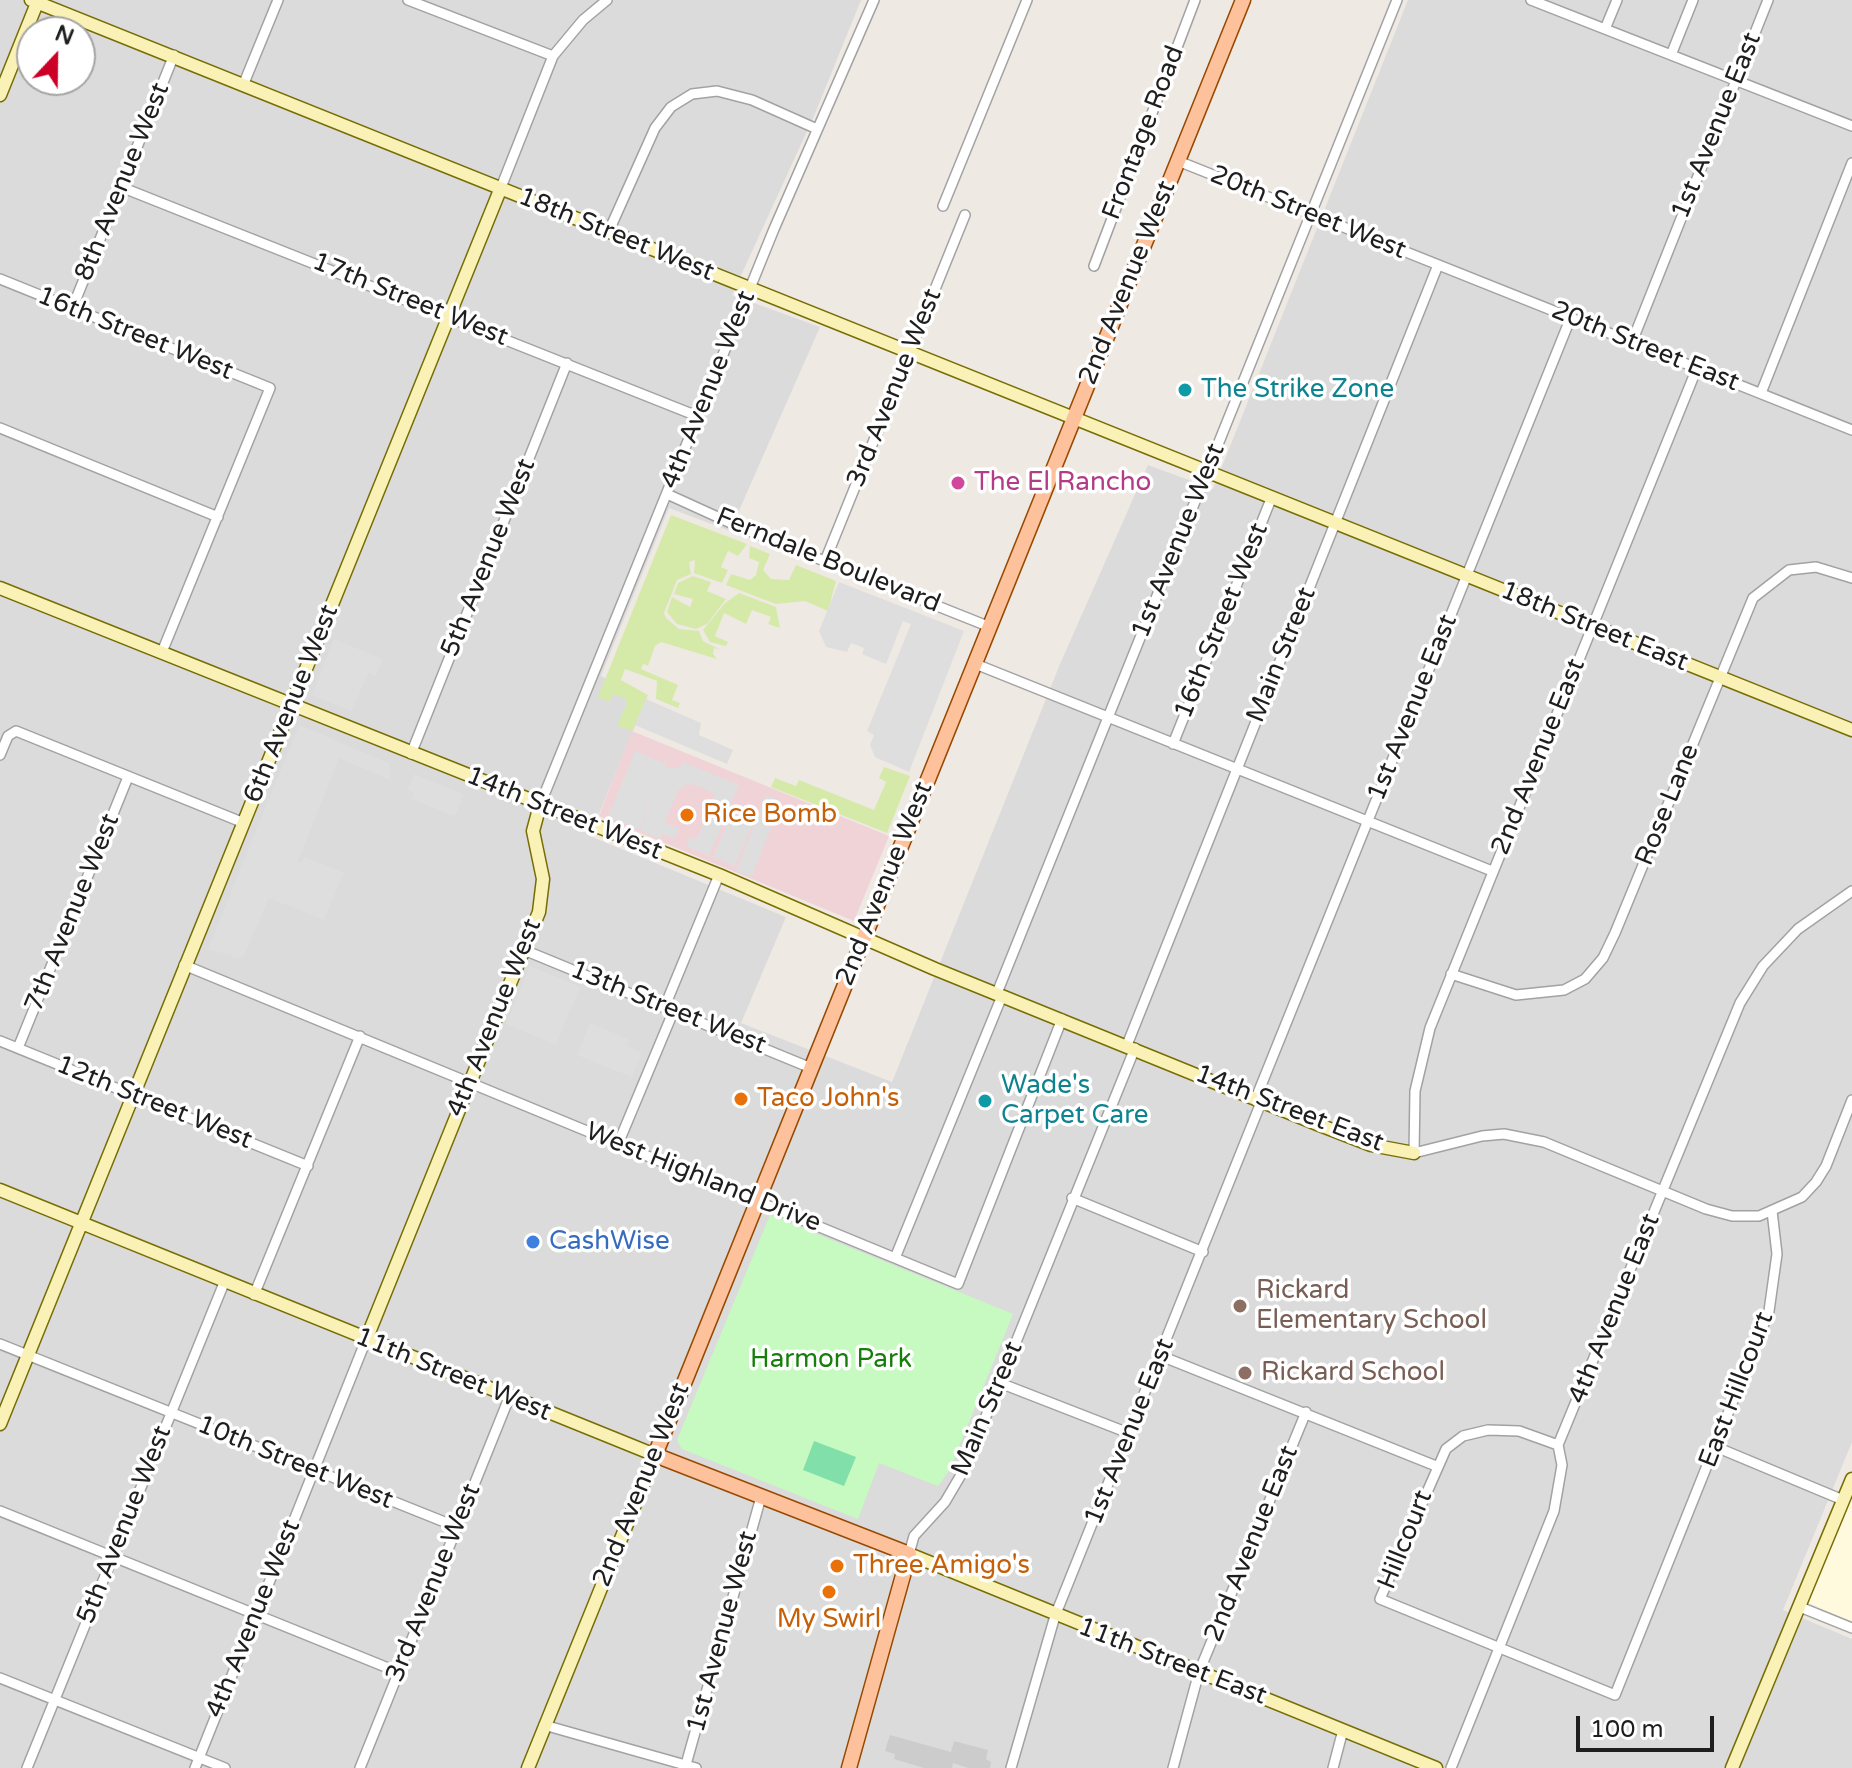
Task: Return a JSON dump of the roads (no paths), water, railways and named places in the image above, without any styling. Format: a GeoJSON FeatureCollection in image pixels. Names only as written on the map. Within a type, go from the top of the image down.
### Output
{"type":"FeatureCollection","features":[{"type":"Feature","properties":{"kind":"main road","name":"2nd Avenue West"},"geometry":{"type":"LineString","coordinates":[[655,1455],[1243,0]]}},
{"type":"Feature","properties":{"kind":"main road","name":"11th Street West"},"geometry":{"type":"LineString","coordinates":[[655,1455],[909,1554]]}},
{"type":"Feature","properties":{"kind":"main road","name":"Main Street"},"geometry":{"type":"LineString","coordinates":[[849,1768],[909,1554]]}},
{"type":"Feature","properties":{"kind":"street"},"geometry":{"type":"LineString","coordinates":[[244,83],[278,0]]}},
{"type":"Feature","properties":{"kind":"street"},"geometry":{"type":"LineString","coordinates":[[408,0],[553,56]]}},
{"type":"Feature","properties":{"kind":"street","name":"6th Avenue West"},"geometry":{"type":"LineString","coordinates":[[0,1424],[553,56],[583,20],[607,0]]}},
{"type":"Feature","properties":{"kind":"street","name":"4th Avenue West"},"geometry":{"type":"LineString","coordinates":[[197,1763],[524,950],[542,899],[543,879],[533,831],[540,805],[749,288],[874,0]]}},
{"type":"Feature","properties":{"kind":"street"},"geometry":{"type":"LineString","coordinates":[[943,206],[1027,0]]}},
{"type":"Feature","properties":{"kind":"street","name":"Frontage Road"},"geometry":{"type":"LineString","coordinates":[[1094,266],[1195,0]]}},
{"type":"Feature","properties":{"kind":"street","name":"1st Avenue West"},"geometry":{"type":"LineString","coordinates":[[895,1258],[1108,717],[1397,0]]}},
{"type":"Feature","properties":{"kind":"street"},"geometry":{"type":"LineString","coordinates":[[1531,0],[1852,126]]}},
{"type":"Feature","properties":{"kind":"street"},"geometry":{"type":"LineString","coordinates":[[1605,29],[1617,0]]}},
{"type":"Feature","properties":{"kind":"street"},"geometry":{"type":"LineString","coordinates":[[1671,55],[1693,0]]}},
{"type":"Feature","properties":{"kind":"street","name":"1st Avenue East"},"geometry":{"type":"LineString","coordinates":[[1632,342],[1768,0]]}},
{"type":"Feature","properties":{"kind":"street"},"geometry":{"type":"LineString","coordinates":[[0,95],[35,1]]}},
{"type":"Feature","properties":{"kind":"street","name":"18th Street West"},"geometry":{"type":"LineString","coordinates":[[35,1],[1335,524]]}},
{"type":"Feature","properties":{"kind":"street","name":"8th Avenue West"},"geometry":{"type":"LineString","coordinates":[[72,309],[174,55]]}},
{"type":"Feature","properties":{"kind":"street"},"geometry":{"type":"LineString","coordinates":[[608,233],[663,117],[671,107],[692,94],[717,91],[752,100],[817,129]]}},
{"type":"Feature","properties":{"kind":"street","name":"20th Street West"},"geometry":{"type":"LineString","coordinates":[[1178,161],[1438,265]]}},
{"type":"Feature","properties":{"kind":"street"},"geometry":{"type":"LineString","coordinates":[[1761,393],[1852,163]]}},
{"type":"Feature","properties":{"kind":"street","name":"17th Street West"},"geometry":{"type":"LineString","coordinates":[[121,187],[697,416]]}},
{"type":"Feature","properties":{"kind":"street","name":"3rd Avenue West"},"geometry":{"type":"LineString","coordinates":[[825,561],[965,215]]}},
{"type":"Feature","properties":{"kind":"street","name":"20th Street East"},"geometry":{"type":"LineString","coordinates":[[1438,265],[1852,430]]}},
{"type":"Feature","properties":{"kind":"street","name":"Main Street"},"geometry":{"type":"LineString","coordinates":[[909,1554],[914,1536],[957,1484],[1000,1383],[1236,769],[1438,265]]}},
{"type":"Feature","properties":{"kind":"street","name":"16th Street West"},"geometry":{"type":"LineString","coordinates":[[0,279],[270,388],[218,517]]}},
{"type":"Feature","properties":{"kind":"street","name":"1st Avenue East"},"geometry":{"type":"LineString","coordinates":[[1011,1768],[1055,1616],[1203,1252],[1367,821],[1571,317]]}},
{"type":"Feature","properties":{"kind":"street","name":"5th Avenue West"},"geometry":{"type":"LineString","coordinates":[[411,754],[567,363]]}},
{"type":"Feature","properties":{"kind":"street","name":"2nd Avenue East"},"geometry":{"type":"LineString","coordinates":[[1414,1153],[1418,1069],[1451,974],[1697,368]]}},
{"type":"Feature","properties":{"kind":"street"},"geometry":{"type":"LineString","coordinates":[[0,428],[218,517],[162,652]]}},
{"type":"Feature","properties":{"kind":"street","name":"Ferndale Boulevard"},"geometry":{"type":"LineString","coordinates":[[667,494],[990,627]]}},
{"type":"Feature","properties":{"kind":"street","name":"16th Street West"},"geometry":{"type":"LineString","coordinates":[[1173,744],[1271,499]]}},
{"type":"Feature","properties":{"kind":"street","name":"18th Street East"},"geometry":{"type":"LineString","coordinates":[[1335,524],[1852,730]]}},
{"type":"Feature","properties":{"kind":"street","name":"Rose Lane"},"geometry":{"type":"LineString","coordinates":[[1451,974],[1516,995],[1564,990],[1585,979],[1603,958],[1615,933],[1753,598],[1789,570],[1816,567],[1852,578]]}},
{"type":"Feature","properties":{"kind":"street","name":"14th Street West"},"geometry":{"type":"LineString","coordinates":[[0,588],[719,875],[863,938],[1131,1047]]}},
{"type":"Feature","properties":{"kind":"street","name":"16th Street West"},"geometry":{"type":"LineString","coordinates":[[973,663],[1492,871]]}},
{"type":"Feature","properties":{"kind":"street"},"geometry":{"type":"LineString","coordinates":[[0,755],[8,736],[16,731],[24,733],[244,823]]}},
{"type":"Feature","properties":{"kind":"street","name":"7th Avenue West"},"geometry":{"type":"LineString","coordinates":[[18,1048],[128,777]]}},
{"type":"Feature","properties":{"kind":"street"},"geometry":{"type":"LineString","coordinates":[[618,1144],[719,875]]}},
{"type":"Feature","properties":{"kind":"street","name":"4th Avenue East"},"geometry":{"type":"LineString","coordinates":[[1451,1768],[1561,1489],[1562,1465],[1558,1445],[1740,1003],[1763,966],[1798,929],[1852,891]]}},
{"type":"Feature","properties":{"kind":"street","name":"13th Street West"},"geometry":{"type":"LineString","coordinates":[[524,950],[811,1068]]}},
{"type":"Feature","properties":{"kind":"street","name":"West Highland Drive"},"geometry":{"type":"LineString","coordinates":[[184,965],[958,1284],[1062,1019]]}},
{"type":"Feature","properties":{"kind":"street"},"geometry":{"type":"LineString","coordinates":[[254,1295],[360,1036]]}},
{"type":"Feature","properties":{"kind":"street","name":"12th Street West"},"geometry":{"type":"LineString","coordinates":[[0,1041],[308,1166]]}},
{"type":"Feature","properties":{"kind":"street","name":"14th Street East"},"geometry":{"type":"LineString","coordinates":[[1131,1047],[1371,1145],[1414,1153],[1482,1136],[1504,1134],[1544,1142],[1732,1216],[1759,1216],[1772,1211]]}},
{"type":"Feature","properties":{"kind":"street"},"geometry":{"type":"LineString","coordinates":[[1772,1211],[1802,1197],[1816,1182],[1826,1166],[1852,1100]]}},
{"type":"Feature","properties":{"kind":"street","name":"11th Street West"},"geometry":{"type":"LineString","coordinates":[[0,1190],[655,1455]]}},
{"type":"Feature","properties":{"kind":"street"},"geometry":{"type":"LineString","coordinates":[[1072,1198],[1203,1252]]}},
{"type":"Feature","properties":{"kind":"street","name":"East Hillcourt"},"geometry":{"type":"LineString","coordinates":[[1615,1695],[1769,1311],[1777,1254],[1772,1211]]}},
{"type":"Feature","properties":{"kind":"street","name":"5th Avenue West"},"geometry":{"type":"LineString","coordinates":[[27,1768],[224,1283]]}},
{"type":"Feature","properties":{"kind":"street","name":"10th Street West"},"geometry":{"type":"LineString","coordinates":[[0,1344],[457,1527]]}},
{"type":"Feature","properties":{"kind":"street"},"geometry":{"type":"LineString","coordinates":[[1161,1356],[1436,1466]]}},
{"type":"Feature","properties":{"kind":"street"},"geometry":{"type":"LineString","coordinates":[[1000,1383],[1131,1434]]}},
{"type":"Feature","properties":{"kind":"street","name":"3rd Avenue West"},"geometry":{"type":"LineString","coordinates":[[360,1768],[509,1398]]}},
{"type":"Feature","properties":{"kind":"street","name":"2nd Avenue East"},"geometry":{"type":"LineString","coordinates":[[1173,1768],[1199,1672],[1306,1412]]}},
{"type":"Feature","properties":{"kind":"street","name":"Hillcourt"},"geometry":{"type":"LineString","coordinates":[[1558,1445],[1519,1431],[1488,1430],[1463,1436],[1446,1449],[1380,1599],[1615,1695]]}},
{"type":"Feature","properties":{"kind":"street"},"geometry":{"type":"LineString","coordinates":[[1716,1447],[1843,1500]]}},
{"type":"Feature","properties":{"kind":"street","name":"2nd Avenue West"},"geometry":{"type":"LineString","coordinates":[[528,1768],[655,1455]]}},
{"type":"Feature","properties":{"kind":"street"},"geometry":{"type":"LineString","coordinates":[[1732,1768],[1852,1479]]}},
{"type":"Feature","properties":{"kind":"street","name":"1st Avenue West"},"geometry":{"type":"LineString","coordinates":[[689,1767],[761,1497]]}},
{"type":"Feature","properties":{"kind":"street"},"geometry":{"type":"LineString","coordinates":[[0,1511],[398,1672]]}},
{"type":"Feature","properties":{"kind":"street","name":"11th Street East"},"geometry":{"type":"LineString","coordinates":[[909,1554],[1055,1616],[1436,1768]]}},
{"type":"Feature","properties":{"kind":"street"},"geometry":{"type":"LineString","coordinates":[[1800,1607],[1852,1628]]}},
{"type":"Feature","properties":{"kind":"street"},"geometry":{"type":"LineString","coordinates":[[0,1678],[197,1763],[225,1768]]}},
{"type":"Feature","properties":{"kind":"street"},"geometry":{"type":"LineString","coordinates":[[544,1725],[689,1767]]}},
{"type":"Feature","properties":{"kind":"street"},"geometry":{"type":"LineString","coordinates":[[1333,1768],[1343,1730]]}},
{"type":"Feature","properties":{"kind":"place","name":"The Strike Zone"},"geometry":{"type":"Point","coordinates":[1185,390]}},
{"type":"Feature","properties":{"kind":"place","name":"The El Rancho"},"geometry":{"type":"Point","coordinates":[958,483]}},
{"type":"Feature","properties":{"kind":"place","name":"Rice Bomb"},"geometry":{"type":"Point","coordinates":[687,815]}},
{"type":"Feature","properties":{"kind":"place","name":"Taco John's"},"geometry":{"type":"Point","coordinates":[741,1099]}},
{"type":"Feature","properties":{"kind":"place","name":"Wade's Carpet Care"},"geometry":{"type":"Point","coordinates":[985,1101]}},
{"type":"Feature","properties":{"kind":"place","name":"CashWise"},"geometry":{"type":"Point","coordinates":[533,1242]}},
{"type":"Feature","properties":{"kind":"place","name":"Rickard Elementary School"},"geometry":{"type":"Point","coordinates":[1240,1306]}},
{"type":"Feature","properties":{"kind":"place","name":"Rickard School"},"geometry":{"type":"Point","coordinates":[1245,1373]}},
{"type":"Feature","properties":{"kind":"place","name":"Three Amigo's"},"geometry":{"type":"Point","coordinates":[837,1566]}},
{"type":"Feature","properties":{"kind":"place","name":"My Swirl"},"geometry":{"type":"Point","coordinates":[829,1592]}},
{"type":"Feature","properties":{"kind":"park label","name":"Harmon Park"},"geometry":{"type":"Point","coordinates":[831,1360]}}]}
